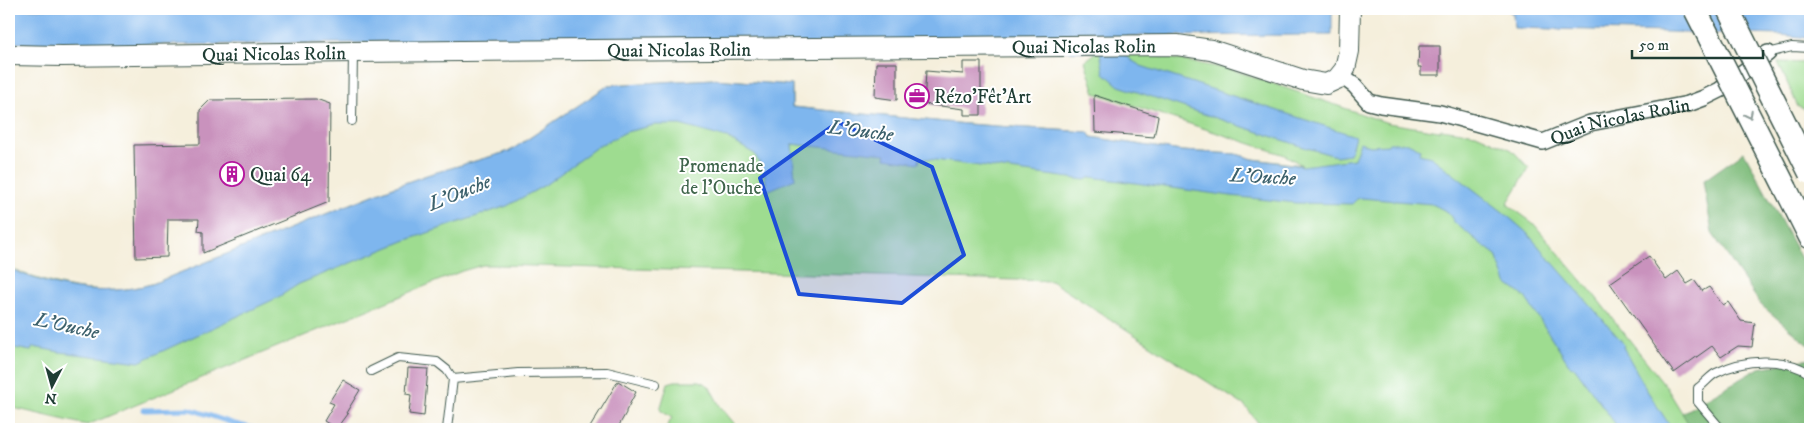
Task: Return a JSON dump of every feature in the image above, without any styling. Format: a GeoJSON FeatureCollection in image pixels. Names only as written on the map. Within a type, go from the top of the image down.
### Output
{"type":"FeatureCollection","features":[{"type":"Feature","properties":{"kind":"main road"},"geometry":{"type":"LineString","coordinates":[[1695,9],[1810,237]]}},
{"type":"Feature","properties":{"kind":"main road"},"geometry":{"type":"LineString","coordinates":[[1728,9],[1810,173]]}},
{"type":"Feature","properties":{"kind":"street"},"geometry":{"type":"LineString","coordinates":[[1340,75],[1345,69],[1348,58],[1350,9]]}},
{"type":"Feature","properties":{"kind":"street","name":"Quai Nicolas Rolin"},"geometry":{"type":"LineString","coordinates":[[9,55],[1177,45],[1211,50],[1302,80],[1320,84],[1332,82],[1340,75],[1355,86],[1369,102],[1375,104],[1440,113],[1544,142],[1590,123],[1688,104],[1704,98],[1720,90],[1768,53]]}},
{"type":"Feature","properties":{"kind":"lane","name":"Quai Nicolas Rolin"},"geometry":{"type":"LineString","coordinates":[[1768,53],[1792,47],[1810,48]]}},
{"type":"Feature","properties":{"kind":"lane"},"geometry":{"type":"LineString","coordinates":[[352,121],[353,52]]}},
{"type":"Feature","properties":{"kind":"lane"},"geometry":{"type":"LineString","coordinates":[[372,371],[398,358],[437,362],[447,370],[453,379],[447,429]]}},
{"type":"Feature","properties":{"kind":"lane"},"geometry":{"type":"LineString","coordinates":[[1720,429],[1698,402],[1698,388],[1716,373],[1753,361],[1782,362],[1806,370],[1810,374]]}},
{"type":"Feature","properties":{"kind":"lane"},"geometry":{"type":"LineString","coordinates":[[453,379],[518,373],[607,372],[656,384]]}},
{"type":"Feature","properties":{"kind":"highlighted area"},"geometry":{"type":"Polygon","coordinates":[[[838,122],[932,167],[964,255],[902,303],[799,294],[760,178],[838,122]]]}},
{"type":"Feature","properties":{"kind":"green space","name":"Promenade de l'Ouche"},"geometry":{"type":"Polygon","coordinates":[[[1131,51],[1233,70],[1388,123],[1439,131],[1441,129],[1476,134],[1512,150],[1529,168],[1507,204],[1533,223],[1591,291],[1665,385],[1692,429],[1263,429],[1245,406],[1051,281],[498,265],[483,265],[462,271],[87,425],[9,407],[9,268],[45,281],[79,289],[114,290],[152,284],[388,189],[427,175],[510,151],[609,85],[714,79],[792,85],[792,107],[966,124],[1088,132],[1091,137],[1181,151],[1236,154],[1253,159],[1302,165],[1285,155],[1095,93],[1085,61],[1097,52],[1131,51]]]}},
{"type":"Feature","properties":{"kind":"green space"},"geometry":{"type":"Polygon","coordinates":[[[1778,62],[1810,63],[1810,111],[1798,107],[1778,62]]]}},
{"type":"Feature","properties":{"kind":"green space"},"geometry":{"type":"Polygon","coordinates":[[[1744,152],[1810,275],[1810,346],[1761,305],[1712,233],[1703,181],[1744,152]]]}},
{"type":"Feature","properties":{"kind":"green space"},"geometry":{"type":"Polygon","coordinates":[[[1810,359],[1810,429],[1692,429],[1682,413],[1759,368],[1810,359]]]}},
{"type":"Feature","properties":{"kind":"green space"},"geometry":{"type":"Polygon","coordinates":[[[675,381],[700,381],[709,386],[720,406],[733,422],[742,429],[665,429],[672,418],[660,410],[668,383],[675,381]]]}},
{"type":"Feature","properties":{"kind":"water"},"geometry":{"type":"Polygon","coordinates":[[[9,9],[1506,9],[1332,12],[1332,35],[1126,36],[1123,52],[1141,66],[1355,136],[1350,154],[1336,156],[1119,86],[1104,73],[1100,52],[647,40],[46,46],[9,42],[9,9]]]}},
{"type":"Feature","properties":{"kind":"water"},"geometry":{"type":"Polygon","coordinates":[[[1506,9],[1810,9],[1810,38],[1781,35],[1514,28],[1513,14],[1506,9]]]}},
{"type":"Feature","properties":{"kind":"water","name":"L'Ouche"},"geometry":{"type":"Polygon","coordinates":[[[714,79],[792,85],[792,107],[966,124],[1088,132],[1091,137],[1181,151],[1236,154],[1253,159],[1303,166],[1354,159],[1360,142],[1370,146],[1408,143],[1420,149],[1419,154],[1431,157],[1526,232],[1625,345],[1623,347],[1648,392],[1672,429],[1619,429],[1575,368],[1570,366],[1525,297],[1506,283],[1496,255],[1454,222],[1448,212],[1432,204],[1361,198],[1352,204],[1296,203],[1091,177],[1085,180],[920,158],[919,163],[885,158],[886,154],[792,144],[795,179],[767,191],[765,175],[755,154],[727,138],[680,125],[655,125],[626,132],[598,146],[545,185],[507,206],[404,241],[299,284],[277,298],[139,362],[33,347],[31,351],[9,347],[9,268],[44,282],[79,289],[115,290],[152,284],[388,189],[427,175],[510,151],[609,85],[714,79]]]}},
{"type":"Feature","properties":{"kind":"building"},"geometry":{"type":"Polygon","coordinates":[[[1419,46],[1440,46],[1440,75],[1421,75],[1421,67],[1418,67],[1419,46]]]}},
{"type":"Feature","properties":{"kind":"building"},"geometry":{"type":"Polygon","coordinates":[[[963,62],[981,62],[981,115],[964,115],[964,109],[924,104],[926,71],[963,74],[963,62]]]}},
{"type":"Feature","properties":{"kind":"building"},"geometry":{"type":"Polygon","coordinates":[[[876,63],[897,63],[897,100],[875,97],[876,63]]]}},
{"type":"Feature","properties":{"kind":"building"},"geometry":{"type":"Polygon","coordinates":[[[1094,95],[1158,116],[1154,137],[1095,132],[1094,95]]]}},
{"type":"Feature","properties":{"kind":"building","name":"Quai 64"},"geometry":{"type":"Polygon","coordinates":[[[316,99],[330,104],[329,202],[203,253],[203,232],[198,231],[199,219],[168,219],[167,257],[136,258],[134,145],[200,144],[200,110],[210,100],[316,99]]]}},
{"type":"Feature","properties":{"kind":"building"},"geometry":{"type":"Polygon","coordinates":[[[1649,256],[1666,280],[1678,271],[1687,284],[1694,280],[1702,291],[1709,287],[1723,305],[1728,302],[1741,321],[1755,323],[1752,347],[1738,346],[1721,357],[1712,346],[1674,373],[1610,283],[1649,256]]]}},
{"type":"Feature","properties":{"kind":"building"},"geometry":{"type":"Polygon","coordinates":[[[408,368],[428,369],[424,416],[409,414],[411,395],[406,394],[408,368]]]}},
{"type":"Feature","properties":{"kind":"building"},"geometry":{"type":"Polygon","coordinates":[[[343,380],[360,390],[346,413],[348,414],[337,429],[324,421],[334,404],[329,402],[343,380]]]}},
{"type":"Feature","properties":{"kind":"building"},"geometry":{"type":"Polygon","coordinates":[[[618,381],[636,392],[617,429],[589,429],[618,381]]]}},
{"type":"Feature","properties":{"kind":"waterway"},"geometry":{"type":"LineString","coordinates":[[144,410],[190,409],[256,429]]}},
{"type":"Feature","properties":{"kind":"place","name":"Rézo'Fêt'Art"},"geometry":{"type":"Point","coordinates":[917,96]}},
{"type":"Feature","properties":{"kind":"place","name":"Quai 64"},"geometry":{"type":"Point","coordinates":[232,174]}}]}
